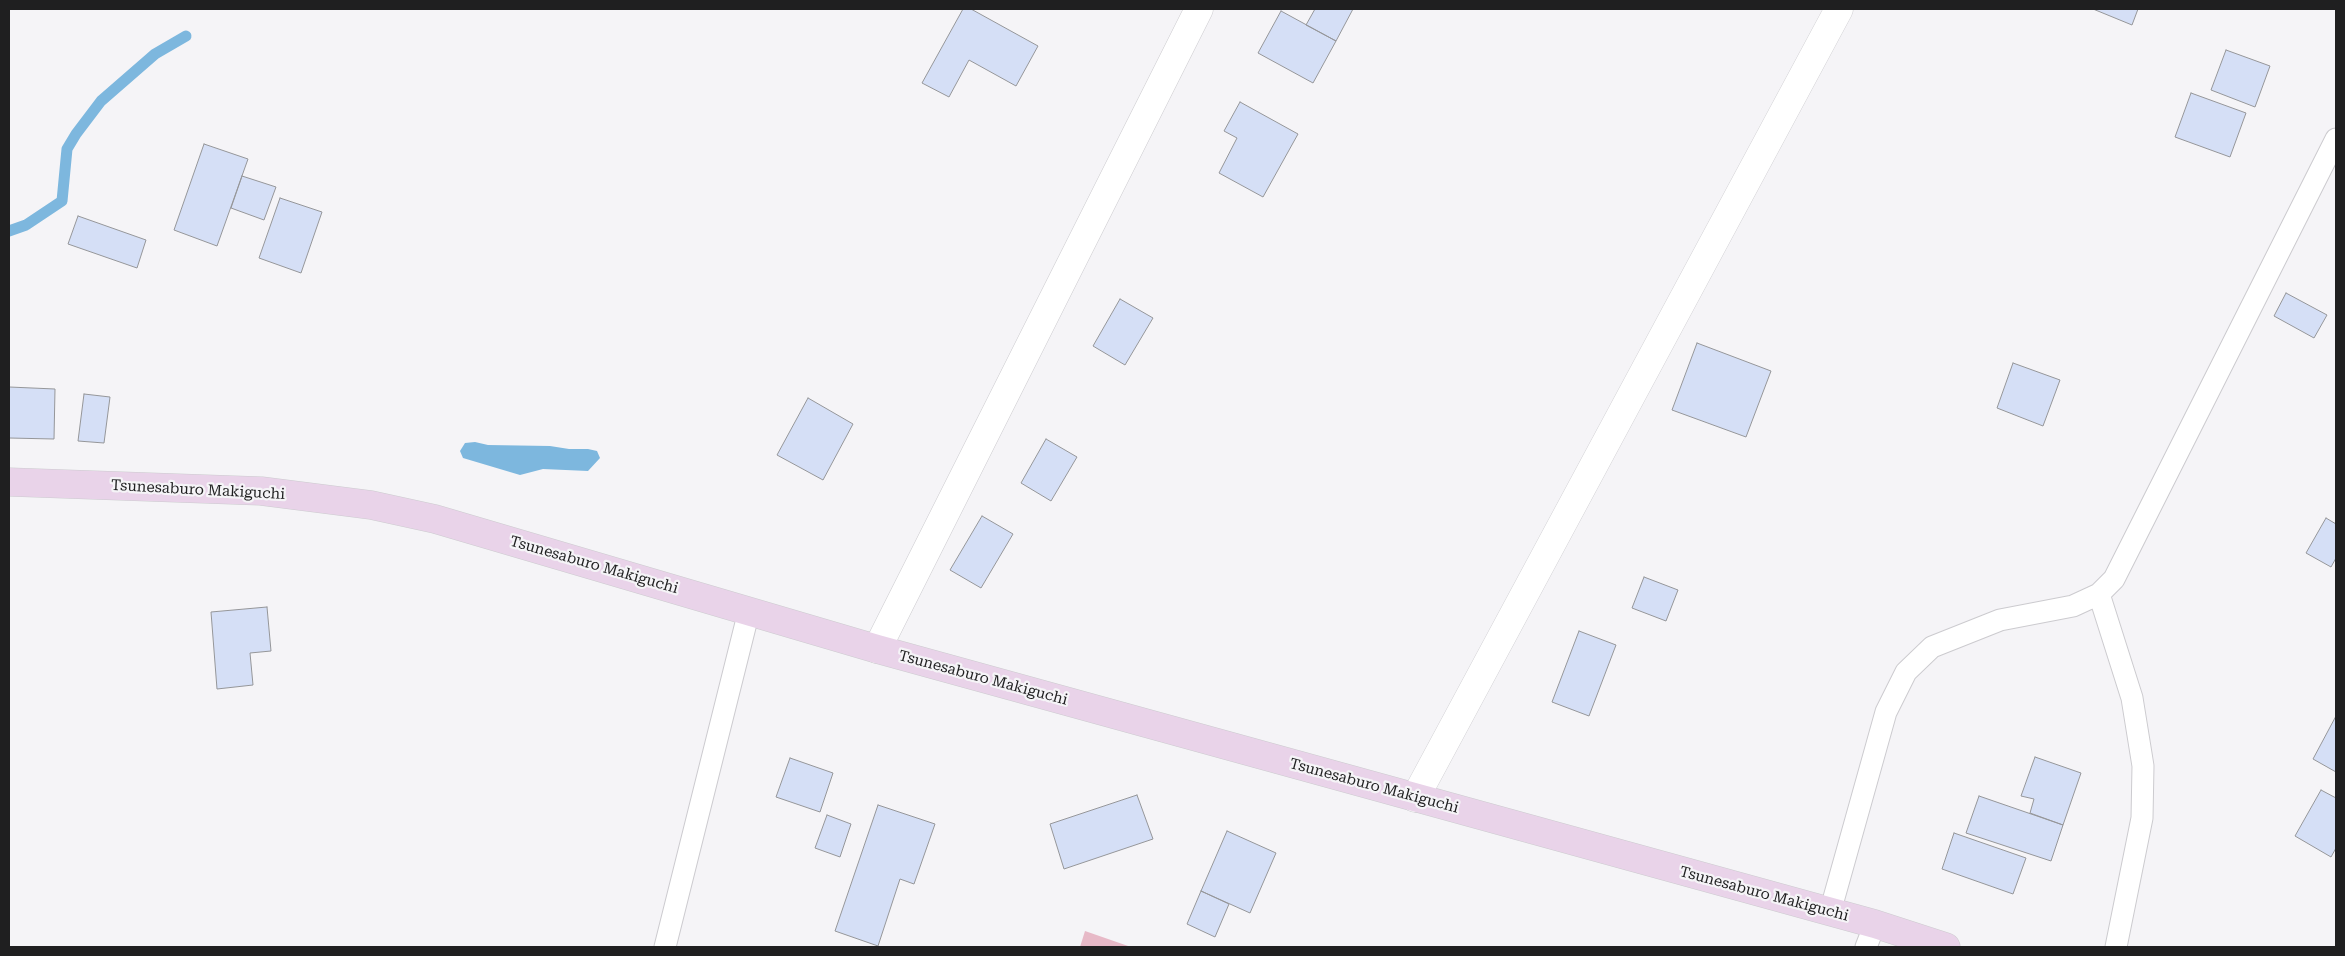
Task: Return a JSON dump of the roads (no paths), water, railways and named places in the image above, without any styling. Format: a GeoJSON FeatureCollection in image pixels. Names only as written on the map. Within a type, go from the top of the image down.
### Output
{"type":"FeatureCollection","features":[{"type":"Feature","properties":{"kind":"street"},"geometry":{"type":"LineString","coordinates":[[877,649],[1199,9]]}},
{"type":"Feature","properties":{"kind":"street"},"geometry":{"type":"LineString","coordinates":[[1415,798],[1839,9]]}},
{"type":"Feature","properties":{"kind":"street","name":"Tsunesaburo Makiguchi"},"geometry":{"type":"LineString","coordinates":[[9,482],[262,491],[371,505],[510,540],[877,649],[1830,912],[1870,936],[1946,947]]}},
{"type":"Feature","properties":{"kind":"lane"},"geometry":{"type":"LineString","coordinates":[[1830,912],[1886,712],[1906,672],[1932,647],[2000,620],[2073,606],[2099,594],[2114,579],[2336,139]]}},
{"type":"Feature","properties":{"kind":"lane"},"geometry":{"type":"LineString","coordinates":[[2099,594],[2132,698],[2143,766],[2142,818],[2116,947]]}},
{"type":"Feature","properties":{"kind":"lane"},"geometry":{"type":"LineString","coordinates":[[665,947],[749,611]]}},
{"type":"Feature","properties":{"kind":"water"},"geometry":{"type":"Polygon","coordinates":[[[475,442],[488,445],[588,449],[597,451],[600,458],[588,471],[543,469],[520,475],[463,458],[460,451],[465,443],[475,442]]]}},
{"type":"Feature","properties":{"kind":"waterway"},"geometry":{"type":"LineString","coordinates":[[9,231],[26,225],[62,201],[67,149],[101,101],[155,54],[186,36]]}}]}
